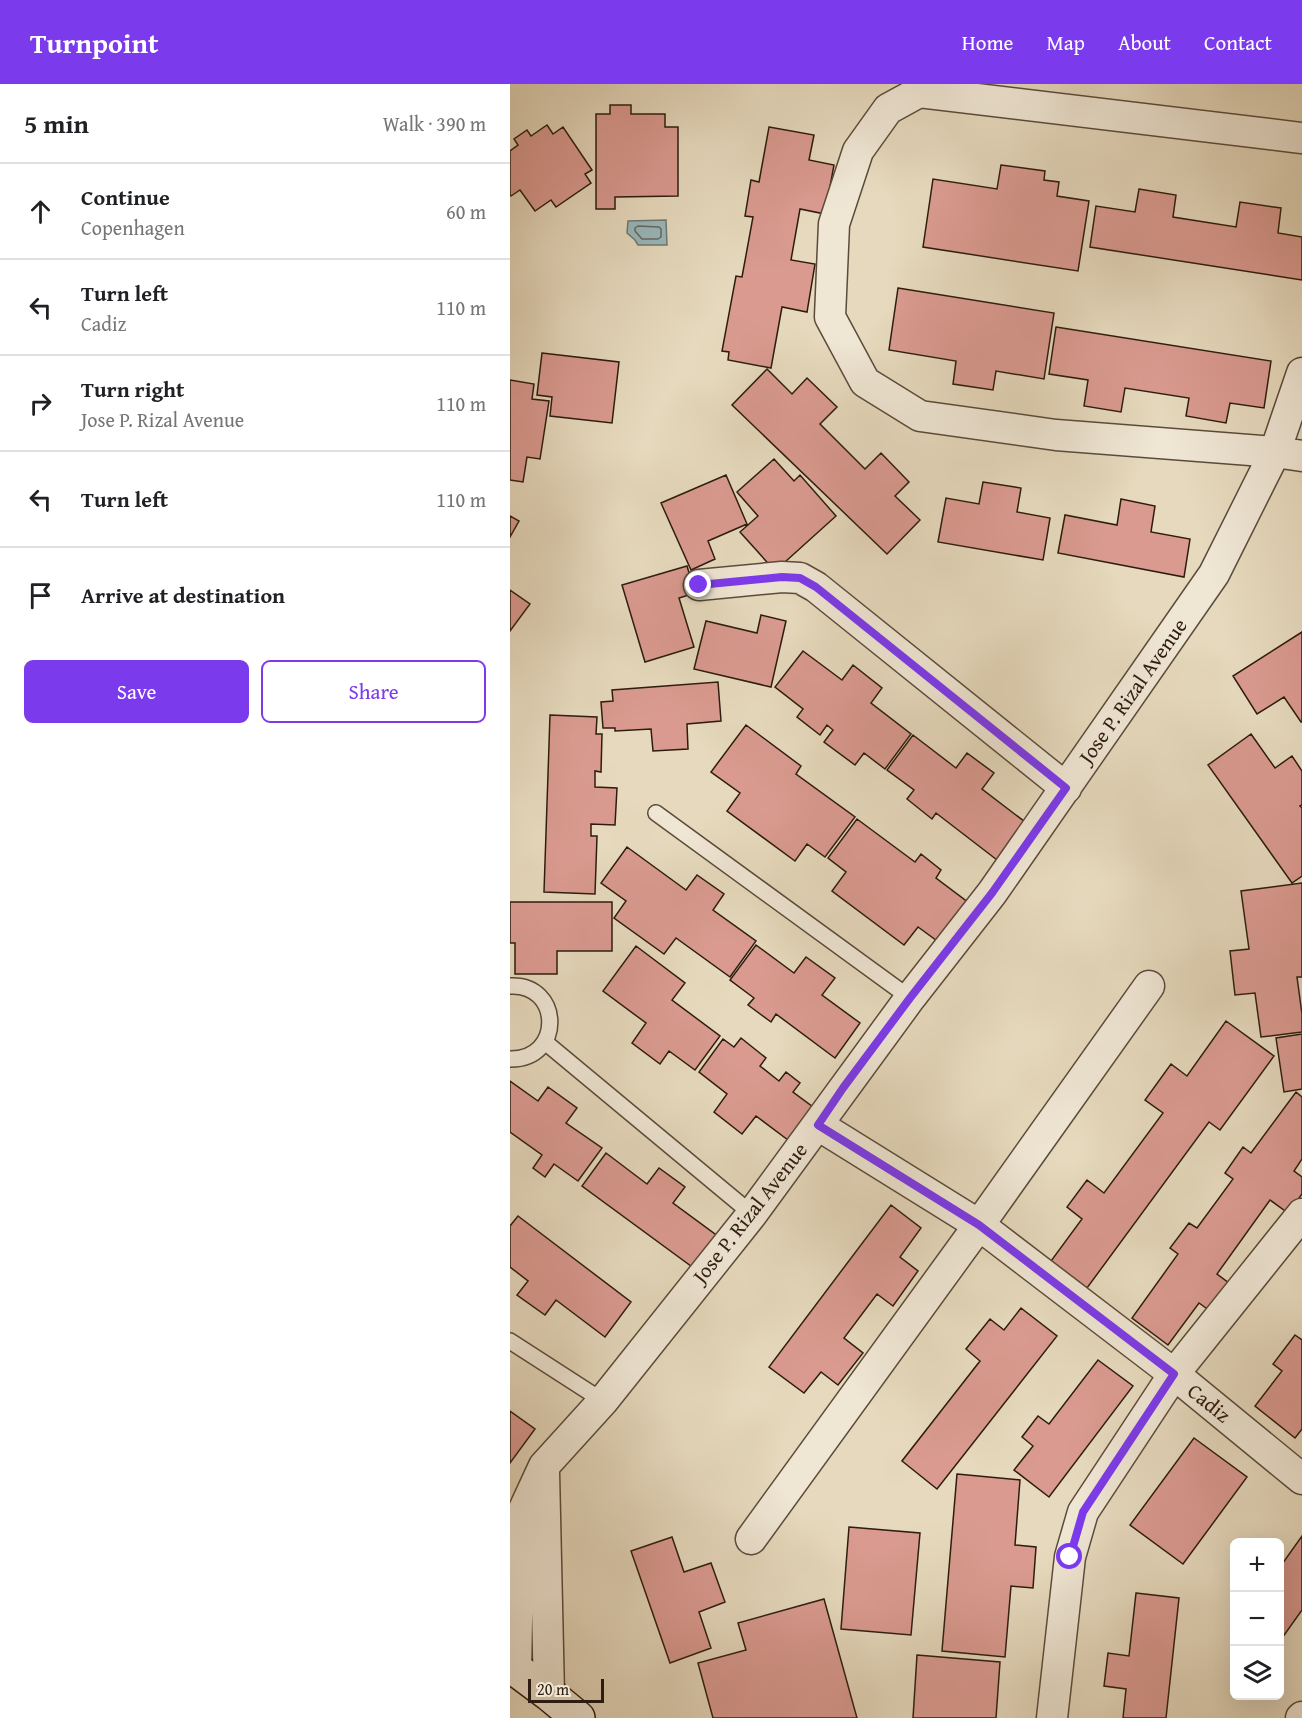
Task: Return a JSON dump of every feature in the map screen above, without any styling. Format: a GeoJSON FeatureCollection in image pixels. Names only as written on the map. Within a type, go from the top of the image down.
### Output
{"type":"FeatureCollection","features":[{"type":"Feature","properties":{"kind":"main road"},"geometry":{"type":"LineString","coordinates":[[513,1668],[578,1718]]}},
{"type":"Feature","properties":{"kind":"street"},"geometry":{"type":"LineString","coordinates":[[1288,454],[1056,435],[920,416],[866,382],[830,317],[834,224],[858,151],[888,109],[920,92],[1302,138]]}},
{"type":"Feature","properties":{"kind":"street","name":"Jose P. Rizal Avenue"},"geometry":{"type":"LineString","coordinates":[[513,1668],[519,1520],[544,1466],[603,1401],[752,1214],[910,998],[992,893],[1215,574],[1288,454],[1302,373]]}},
{"type":"Feature","properties":{"kind":"street"},"geometry":{"type":"LineString","coordinates":[[699,585],[782,577],[800,578],[816,587],[1066,788]]}},
{"type":"Feature","properties":{"kind":"street"},"geometry":{"type":"LineString","coordinates":[[751,1539],[1149,986]]}},
{"type":"Feature","properties":{"kind":"street","name":"Cadiz"},"geometry":{"type":"LineString","coordinates":[[818,1125],[979,1225],[1174,1374],[1302,1479]]}},
{"type":"Feature","properties":{"kind":"street"},"geometry":{"type":"LineString","coordinates":[[1052,1718],[1070,1557],[1083,1512],[1174,1374],[1302,1214]]}},
{"type":"Feature","properties":{"kind":"street"},"geometry":{"type":"LineString","coordinates":[[544,1466],[549,1694]]}},
{"type":"Feature","properties":{"kind":"lane"},"geometry":{"type":"LineString","coordinates":[[656,813],[910,998]]}},
{"type":"Feature","properties":{"kind":"lane"},"geometry":{"type":"LineString","coordinates":[[510,986],[525,987],[536,993],[545,1003],[550,1017],[550,1030],[545,1042],[537,1052],[520,1059],[510,1059]]}},
{"type":"Feature","properties":{"kind":"lane"},"geometry":{"type":"LineString","coordinates":[[545,1042],[752,1214]]}},
{"type":"Feature","properties":{"kind":"lane"},"geometry":{"type":"LineString","coordinates":[[510,1341],[603,1401]]}},
{"type":"Feature","properties":{"kind":"water"},"geometry":{"type":"Polygon","coordinates":[[[666,220],[667,245],[638,245],[627,233],[628,221],[666,220]]]}},
{"type":"Feature","properties":{"kind":"building"},"geometry":{"type":"Polygon","coordinates":[[[610,105],[631,105],[631,114],[665,114],[665,127],[678,127],[678,196],[615,197],[615,209],[596,209],[596,114],[610,114],[610,105]]]}},
{"type":"Feature","properties":{"kind":"building"},"geometry":{"type":"Polygon","coordinates":[[[547,125],[553,134],[563,127],[592,170],[585,174],[591,183],[556,207],[551,200],[535,211],[520,190],[511,196],[510,194],[510,151],[518,145],[514,139],[527,130],[531,136],[547,125]]]}},
{"type":"Feature","properties":{"kind":"building"},"geometry":{"type":"Polygon","coordinates":[[[769,127],[814,135],[809,160],[834,165],[825,214],[800,209],[791,260],[815,264],[807,312],[782,307],[771,368],[728,360],[729,352],[722,351],[736,276],[742,277],[753,217],[745,216],[751,180],[759,182],[769,127]]]}},
{"type":"Feature","properties":{"kind":"building"},"geometry":{"type":"Polygon","coordinates":[[[1001,165],[1045,171],[1044,180],[1059,182],[1057,196],[1089,201],[1078,271],[923,247],[933,179],[997,189],[1001,165]]]}},
{"type":"Feature","properties":{"kind":"building"},"geometry":{"type":"Polygon","coordinates":[[[1139,189],[1176,195],[1173,217],[1236,227],[1240,202],[1281,208],[1278,233],[1302,237],[1302,280],[1090,247],[1096,206],[1135,212],[1139,189]]]}},
{"type":"Feature","properties":{"kind":"building"},"geometry":{"type":"Polygon","coordinates":[[[898,288],[1054,313],[1044,379],[996,371],[993,390],[953,384],[956,361],[889,350],[898,288]]]}},
{"type":"Feature","properties":{"kind":"building"},"geometry":{"type":"Polygon","coordinates":[[[1056,327],[1271,361],[1264,408],[1230,403],[1226,423],[1186,416],[1189,398],[1125,388],[1121,412],[1084,406],[1088,380],[1049,374],[1056,327]]]}},
{"type":"Feature","properties":{"kind":"building"},"geometry":{"type":"Polygon","coordinates":[[[542,353],[619,362],[612,423],[550,416],[552,397],[537,395],[542,353]]]}},
{"type":"Feature","properties":{"kind":"building"},"geometry":{"type":"Polygon","coordinates":[[[767,369],[792,394],[807,378],[837,407],[820,424],[865,469],[881,453],[909,482],[895,496],[920,520],[887,554],[732,405],[767,369]]]}},
{"type":"Feature","properties":{"kind":"building"},"geometry":{"type":"Polygon","coordinates":[[[510,380],[534,384],[532,399],[549,401],[540,459],[527,457],[523,482],[510,480],[510,380]]]}},
{"type":"Feature","properties":{"kind":"building"},"geometry":{"type":"Polygon","coordinates":[[[774,459],[794,481],[800,475],[836,516],[775,571],[740,532],[758,516],[737,492],[774,459]]]}},
{"type":"Feature","properties":{"kind":"building"},"geometry":{"type":"Polygon","coordinates":[[[726,475],[747,524],[708,541],[715,559],[691,570],[661,503],[726,475]]]}},
{"type":"Feature","properties":{"kind":"building"},"geometry":{"type":"Polygon","coordinates":[[[983,482],[1021,488],[1017,512],[1050,518],[1043,560],[938,542],[946,498],[979,504],[983,482]]]}},
{"type":"Feature","properties":{"kind":"building"},"geometry":{"type":"Polygon","coordinates":[[[1121,499],[1155,506],[1151,532],[1190,539],[1184,577],[1058,553],[1065,515],[1117,525],[1121,499]]]}},
{"type":"Feature","properties":{"kind":"building"},"geometry":{"type":"Polygon","coordinates":[[[510,516],[519,521],[510,537],[510,516]]]}},
{"type":"Feature","properties":{"kind":"building"},"geometry":{"type":"Polygon","coordinates":[[[687,566],[695,593],[679,598],[694,647],[645,662],[622,585],[687,566]]]}},
{"type":"Feature","properties":{"kind":"building"},"geometry":{"type":"Polygon","coordinates":[[[510,590],[530,604],[510,631],[510,590]]]}},
{"type":"Feature","properties":{"kind":"building"},"geometry":{"type":"Polygon","coordinates":[[[761,615],[786,621],[771,687],[694,669],[706,621],[757,633],[761,615]]]}},
{"type":"Feature","properties":{"kind":"building"},"geometry":{"type":"Polygon","coordinates":[[[1302,632],[1302,722],[1284,697],[1257,714],[1233,676],[1302,632]]]}},
{"type":"Feature","properties":{"kind":"building"},"geometry":{"type":"Polygon","coordinates":[[[803,651],[842,680],[853,665],[882,688],[871,703],[911,734],[885,769],[864,753],[855,765],[824,742],[833,730],[827,725],[820,735],[797,717],[803,709],[775,687],[803,651]]]}},
{"type":"Feature","properties":{"kind":"building"},"geometry":{"type":"Polygon","coordinates":[[[718,682],[721,721],[687,724],[688,749],[653,751],[651,729],[615,731],[615,728],[603,728],[601,702],[613,701],[612,690],[718,682]]]}},
{"type":"Feature","properties":{"kind":"building"},"geometry":{"type":"Polygon","coordinates":[[[550,715],[597,717],[596,734],[602,734],[601,772],[595,771],[595,787],[617,788],[615,825],[591,824],[591,836],[597,836],[595,894],[544,892],[550,715]]]}},
{"type":"Feature","properties":{"kind":"building"},"geometry":{"type":"Polygon","coordinates":[[[746,725],[801,766],[796,774],[855,817],[825,857],[807,844],[795,861],[727,811],[740,793],[711,772],[746,725]]]}},
{"type":"Feature","properties":{"kind":"building"},"geometry":{"type":"Polygon","coordinates":[[[1251,734],[1275,768],[1292,756],[1302,771],[1302,805],[1300,806],[1302,808],[1302,876],[1292,883],[1208,765],[1251,734]]]}},
{"type":"Feature","properties":{"kind":"building"},"geometry":{"type":"Polygon","coordinates":[[[913,735],[956,768],[967,753],[994,773],[982,789],[1029,825],[1001,863],[936,813],[932,819],[907,799],[914,790],[887,770],[913,735]]]}},
{"type":"Feature","properties":{"kind":"building"},"geometry":{"type":"Polygon","coordinates":[[[857,819],[915,862],[921,854],[941,870],[936,878],[969,903],[940,943],[918,927],[904,945],[832,891],[846,872],[828,858],[857,819]]]}},
{"type":"Feature","properties":{"kind":"building"},"geometry":{"type":"Polygon","coordinates":[[[627,847],[686,890],[697,875],[724,894],[713,910],[756,941],[730,977],[676,938],[664,954],[614,918],[626,901],[601,883],[627,847]]]}},
{"type":"Feature","properties":{"kind":"building"},"geometry":{"type":"Polygon","coordinates":[[[1302,883],[1302,977],[1297,977],[1302,1032],[1261,1037],[1255,993],[1235,995],[1230,951],[1249,949],[1241,891],[1302,883]]]}},
{"type":"Feature","properties":{"kind":"building"},"geometry":{"type":"Polygon","coordinates":[[[510,902],[612,902],[612,951],[557,951],[557,974],[515,974],[515,943],[510,943],[510,902]]]}},
{"type":"Feature","properties":{"kind":"building"},"geometry":{"type":"Polygon","coordinates":[[[756,945],[794,973],[806,957],[835,978],[822,995],[860,1023],[835,1058],[776,1014],[771,1022],[748,1005],[754,998],[730,980],[756,945]]]}},
{"type":"Feature","properties":{"kind":"building"},"geometry":{"type":"Polygon","coordinates":[[[636,946],[685,983],[672,1000],[720,1036],[695,1070],[669,1051],[660,1064],[632,1043],[646,1023],[603,991],[636,946]]]}},
{"type":"Feature","properties":{"kind":"building"},"geometry":{"type":"Polygon","coordinates":[[[1226,1021],[1274,1056],[1220,1130],[1209,1122],[1087,1288],[1051,1261],[1082,1219],[1067,1207],[1087,1180],[1104,1193],[1163,1113],[1145,1100],[1171,1064],[1187,1076],[1226,1021]]]}},
{"type":"Feature","properties":{"kind":"building"},"geometry":{"type":"Polygon","coordinates":[[[1302,1034],[1302,1089],[1284,1092],[1276,1038],[1302,1034]]]}},
{"type":"Feature","properties":{"kind":"building"},"geometry":{"type":"Polygon","coordinates":[[[741,1038],[766,1058],[760,1066],[779,1081],[786,1072],[800,1083],[793,1092],[813,1107],[788,1140],[756,1116],[742,1134],[714,1112],[727,1094],[699,1072],[723,1039],[734,1047],[741,1038]]]}},
{"type":"Feature","properties":{"kind":"building"},"geometry":{"type":"Polygon","coordinates":[[[510,1081],[538,1101],[548,1087],[577,1108],[566,1123],[602,1148],[578,1181],[554,1164],[545,1177],[533,1168],[542,1155],[510,1132],[510,1081]]]}},
{"type":"Feature","properties":{"kind":"building"},"geometry":{"type":"Polygon","coordinates":[[[1296,1092],[1302,1097],[1302,1159],[1294,1171],[1302,1177],[1302,1194],[1288,1213],[1270,1200],[1217,1274],[1237,1289],[1217,1316],[1199,1303],[1168,1345],[1132,1318],[1178,1254],[1170,1248],[1189,1223],[1197,1228],[1233,1179],[1225,1173],[1243,1147],[1251,1153],[1296,1092]]]}},
{"type":"Feature","properties":{"kind":"building"},"geometry":{"type":"Polygon","coordinates":[[[606,1153],[647,1184],[659,1168],[685,1187],[673,1203],[719,1237],[695,1269],[582,1186],[606,1153]]]}},
{"type":"Feature","properties":{"kind":"building"},"geometry":{"type":"Polygon","coordinates":[[[891,1205],[921,1228],[900,1257],[918,1271],[893,1306],[877,1294],[844,1338],[863,1353],[838,1385],[821,1372],[804,1393],[769,1367],[891,1205]]]}},
{"type":"Feature","properties":{"kind":"building"},"geometry":{"type":"Polygon","coordinates":[[[518,1216],[631,1302],[605,1337],[556,1300],[545,1315],[517,1295],[528,1281],[510,1267],[510,1226],[518,1216]]]}},
{"type":"Feature","properties":{"kind":"building"},"geometry":{"type":"Polygon","coordinates":[[[1021,1308],[1057,1336],[937,1489],[902,1461],[980,1361],[966,1349],[990,1319],[1004,1330],[1021,1308]]]}},
{"type":"Feature","properties":{"kind":"building"},"geometry":{"type":"Polygon","coordinates":[[[1295,1335],[1302,1340],[1302,1429],[1295,1438],[1255,1406],[1282,1371],[1273,1364],[1295,1335]]]}},
{"type":"Feature","properties":{"kind":"building"},"geometry":{"type":"Polygon","coordinates":[[[1098,1360],[1133,1386],[1049,1497],[1014,1470],[1033,1446],[1022,1437],[1038,1416],[1049,1424],[1098,1360]]]}},
{"type":"Feature","properties":{"kind":"building"},"geometry":{"type":"Polygon","coordinates":[[[510,1411],[535,1429],[510,1463],[510,1411]]]}},
{"type":"Feature","properties":{"kind":"building"},"geometry":{"type":"Polygon","coordinates":[[[1194,1438],[1247,1477],[1183,1564],[1130,1525],[1194,1438]]]}},
{"type":"Feature","properties":{"kind":"building"},"geometry":{"type":"Polygon","coordinates":[[[957,1474],[1020,1480],[1015,1545],[1036,1547],[1033,1588],[1011,1586],[1005,1657],[942,1651],[957,1474]]]}},
{"type":"Feature","properties":{"kind":"building"},"geometry":{"type":"Polygon","coordinates":[[[849,1527],[920,1533],[911,1635],[841,1629],[849,1527]]]}},
{"type":"Feature","properties":{"kind":"building"},"geometry":{"type":"Polygon","coordinates":[[[1302,1536],[1302,1610],[1284,1635],[1284,1592],[1284,1561],[1302,1536]]]}},
{"type":"Feature","properties":{"kind":"building"},"geometry":{"type":"Polygon","coordinates":[[[672,1537],[684,1572],[711,1563],[725,1602],[699,1612],[711,1648],[670,1663],[631,1551],[672,1537]]]}},
{"type":"Feature","properties":{"kind":"building"},"geometry":{"type":"Polygon","coordinates":[[[1136,1593],[1179,1598],[1166,1718],[1123,1718],[1126,1689],[1104,1686],[1108,1653],[1129,1656],[1136,1593]]]}},
{"type":"Feature","properties":{"kind":"building"},"geometry":{"type":"Polygon","coordinates":[[[824,1599],[857,1718],[713,1718],[698,1663],[746,1650],[738,1623],[824,1599]]]}},
{"type":"Feature","properties":{"kind":"building"},"geometry":{"type":"Polygon","coordinates":[[[917,1655],[1000,1662],[996,1718],[913,1718],[917,1655]]]}},
{"type":"Feature","properties":{"kind":"route"},"geometry":{"type":"LineString","coordinates":[[699,585],[782,577],[800,578],[816,587],[1066,788],[992,893],[910,998],[818,1125],[979,1225],[1174,1374],[1083,1512],[1070,1557]]}}]}
